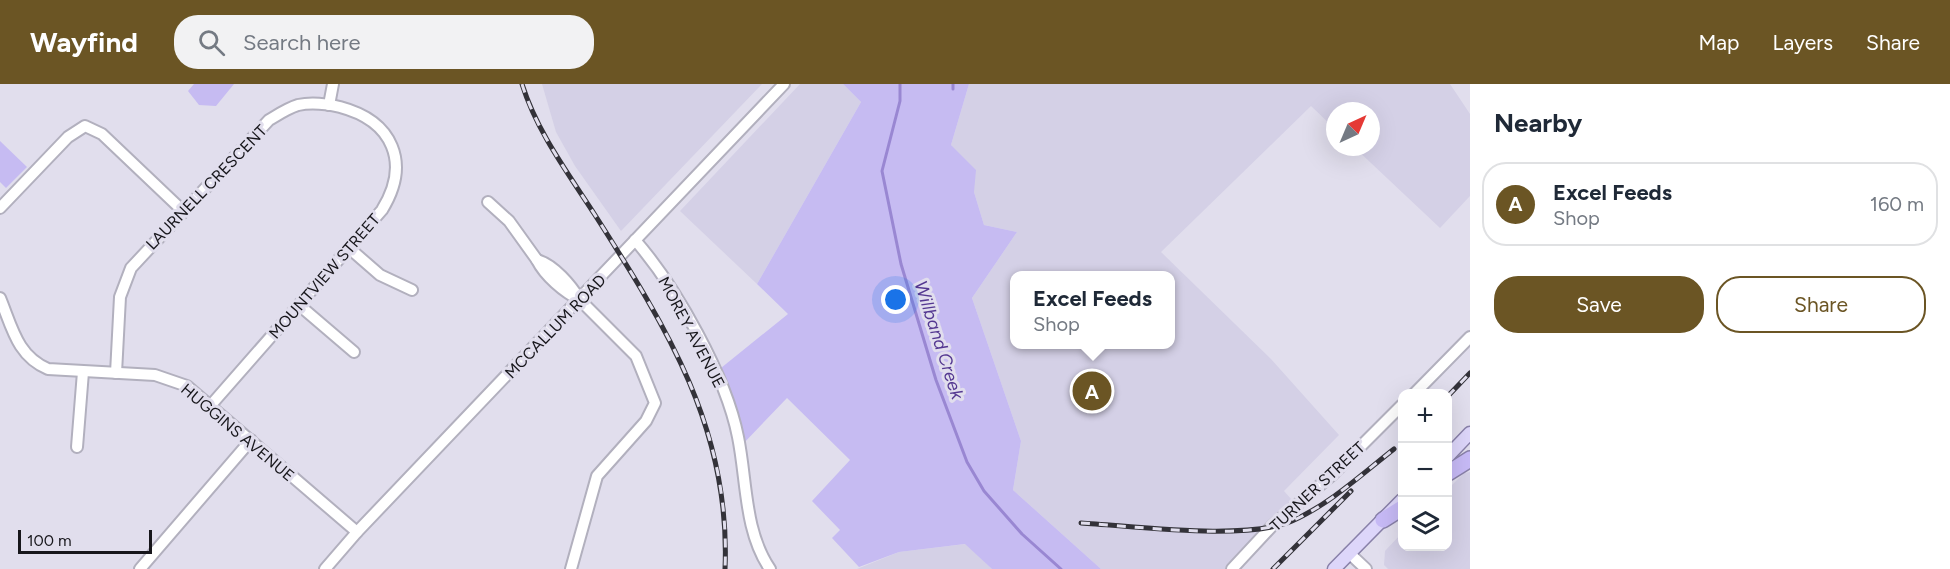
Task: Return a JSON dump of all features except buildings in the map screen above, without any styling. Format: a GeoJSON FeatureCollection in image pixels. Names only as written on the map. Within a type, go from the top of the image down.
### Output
{"type":"FeatureCollection","features":[{"type":"Feature","properties":{"kind":"highway"},"geometry":{"type":"LineString","coordinates":[[1452,470],[1470,459]]}},
{"type":"Feature","properties":{"kind":"highway"},"geometry":{"type":"LineString","coordinates":[[1383,520],[1398,511]]}},
{"type":"Feature","properties":{"kind":"main road"},"geometry":{"type":"LineString","coordinates":[[1452,452],[1469,435]]}},
{"type":"Feature","properties":{"kind":"main road"},"geometry":{"type":"LineString","coordinates":[[1334,569],[1398,504]]}},
{"type":"Feature","properties":{"kind":"street"},"geometry":{"type":"LineString","coordinates":[[329,105],[333,84]]}},
{"type":"Feature","properties":{"kind":"street","name":"MCCALLUM ROAD"},"geometry":{"type":"LineString","coordinates":[[325,569],[357,532],[784,84]]}},
{"type":"Feature","properties":{"kind":"street","name":"LAURNELL CRESCENT"},"geometry":{"type":"LineString","coordinates":[[116,373],[120,297],[124,282],[140,255],[270,120],[299,105],[329,105],[355,111],[371,119],[384,131]]}},
{"type":"Feature","properties":{"kind":"street"},"geometry":{"type":"LineString","coordinates":[[0,208],[68,137],[85,126],[102,134],[183,211]]}},
{"type":"Feature","properties":{"kind":"street","name":"MOUNTVIEW STREET"},"geometry":{"type":"LineString","coordinates":[[211,405],[349,248],[391,195],[396,163],[392,147],[384,131]]}},
{"type":"Feature","properties":{"kind":"street"},"geometry":{"type":"LineString","coordinates":[[488,202],[509,221],[537,260],[545,263],[574,290],[580,300],[636,356],[655,403],[646,421],[597,476],[571,569]]}},
{"type":"Feature","properties":{"kind":"street","name":"MOREY AVENUE"},"geometry":{"type":"LineString","coordinates":[[635,240],[659,270],[717,373],[738,436],[753,532],[760,552],[770,569]]}},
{"type":"Feature","properties":{"kind":"street"},"geometry":{"type":"LineString","coordinates":[[349,248],[380,275],[412,290]]}},
{"type":"Feature","properties":{"kind":"street","name":"HUGGINS AVENUE"},"geometry":{"type":"LineString","coordinates":[[0,298],[20,347],[32,362],[48,369],[171,379],[187,386],[357,532]]}},
{"type":"Feature","properties":{"kind":"street"},"geometry":{"type":"LineString","coordinates":[[299,305],[354,352]]}},
{"type":"Feature","properties":{"kind":"street"},"geometry":{"type":"LineString","coordinates":[[1418,389],[1470,337]]}},
{"type":"Feature","properties":{"kind":"street"},"geometry":{"type":"LineString","coordinates":[[77,447],[83,372]]}},
{"type":"Feature","properties":{"kind":"street","name":"TURNER STREET"},"geometry":{"type":"LineString","coordinates":[[1232,569],[1272,526],[1332,475],[1398,409]]}},
{"type":"Feature","properties":{"kind":"street"},"geometry":{"type":"LineString","coordinates":[[140,569],[251,440]]}},
{"type":"Feature","properties":{"kind":"street"},"geometry":{"type":"LineString","coordinates":[[1349,553],[1366,569]]}},
{"type":"Feature","properties":{"kind":"shaded area"},"geometry":{"type":"Polygon","coordinates":[[[194,84],[234,84],[216,106],[199,105],[188,91],[194,84]]]}},
{"type":"Feature","properties":{"kind":"shaded area"},"geometry":{"type":"Polygon","coordinates":[[[542,84],[762,84],[621,231],[575,166],[556,132],[542,84]]]}},
{"type":"Feature","properties":{"kind":"shaded area"},"geometry":{"type":"Polygon","coordinates":[[[800,84],[843,84],[861,102],[757,284],[680,211],[800,84]]]}},
{"type":"Feature","properties":{"kind":"shaded area"},"geometry":{"type":"Polygon","coordinates":[[[843,84],[969,84],[951,145],[976,170],[974,192],[984,225],[1017,232],[972,298],[1021,441],[1013,490],[1101,569],[992,569],[965,544],[899,552],[859,567],[832,538],[840,530],[812,501],[850,460],[787,398],[742,445],[721,368],[788,314],[757,284],[861,102],[843,84]]]}},
{"type":"Feature","properties":{"kind":"shaded area"},"geometry":{"type":"Polygon","coordinates":[[[969,84],[1450,84],[1470,114],[1470,196],[1440,228],[1364,156],[1380,156],[1380,102],[1326,102],[1326,120],[1311,106],[1161,252],[1271,359],[1339,435],[1284,491],[1292,500],[1225,569],[1101,569],[1013,490],[1021,441],[972,298],[1017,232],[984,225],[974,192],[951,145],[969,84]]]}},
{"type":"Feature","properties":{"kind":"shaded area"},"geometry":{"type":"Polygon","coordinates":[[[0,141],[27,167],[6,188],[0,182],[0,141]]]}},
{"type":"Feature","properties":{"kind":"shaded area"},"geometry":{"type":"Polygon","coordinates":[[[1470,472],[1470,569],[1388,569],[1384,565],[1385,551],[1398,537],[1398,551],[1452,551],[1452,485],[1464,473],[1470,472]]]}},
{"type":"Feature","properties":{"kind":"shaded area"},"geometry":{"type":"Polygon","coordinates":[[[966,544],[992,569],[857,569],[899,552],[966,544]]]}},
{"type":"Feature","properties":{"kind":"waterway","name":"Willband Creek"},"geometry":{"type":"LineString","coordinates":[[900,84],[900,101],[882,171],[901,264],[936,380],[967,462],[984,491],[1022,534],[1061,569]]}},
{"type":"Feature","properties":{"kind":"waterway"},"geometry":{"type":"LineString","coordinates":[[953,84],[953,89]]}},
{"type":"Feature","properties":{"kind":"railway"},"geometry":{"type":"LineString","coordinates":[[522,84],[536,119],[564,168],[647,298],[689,382],[705,426],[717,471],[724,519],[725,569]]}},
{"type":"Feature","properties":{"kind":"railway"},"geometry":{"type":"LineString","coordinates":[[1452,392],[1470,373]]}},
{"type":"Feature","properties":{"kind":"railway"},"geometry":{"type":"LineString","coordinates":[[1081,523],[1189,531],[1272,527],[1292,521],[1319,506],[1394,449]]}},
{"type":"Feature","properties":{"kind":"railway"},"geometry":{"type":"LineString","coordinates":[[1273,569],[1351,491]]}},
{"type":"Feature","properties":{"kind":"place","name":"Excel Feeds"},"geometry":{"type":"Point","coordinates":[1092,391]}}]}
